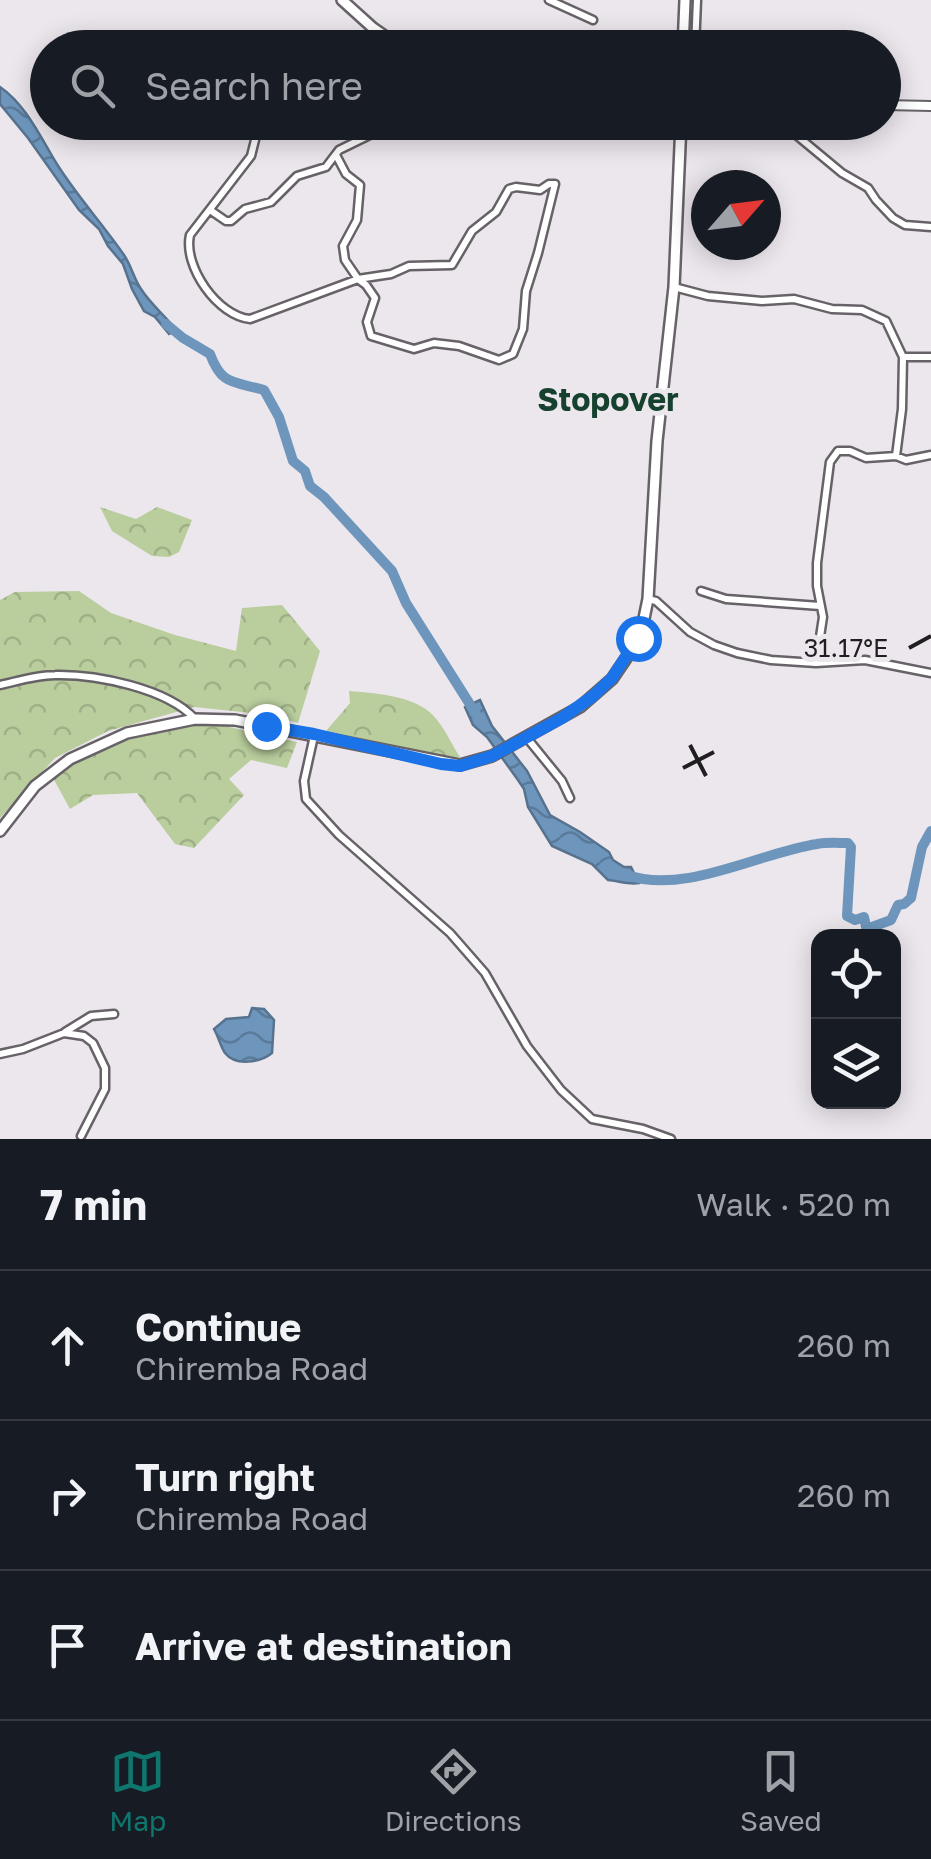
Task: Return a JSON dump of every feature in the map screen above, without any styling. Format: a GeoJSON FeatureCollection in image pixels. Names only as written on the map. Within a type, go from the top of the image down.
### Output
{"type":"FeatureCollection","features":[{"type":"Feature","properties":{"kind":"main road"},"geometry":{"type":"LineString","coordinates":[[342,0],[376,30]]}},
{"type":"Feature","properties":{"kind":"main road"},"geometry":{"type":"LineString","coordinates":[[684,30],[685,0]]}},
{"type":"Feature","properties":{"kind":"main road"},"geometry":{"type":"LineString","coordinates":[[0,831],[35,786],[70,759],[127,733],[195,719],[235,720],[454,765],[475,763],[580,706],[612,678],[638,638],[648,599],[657,441],[674,287],[680,140]]}},
{"type":"Feature","properties":{"kind":"street"},"geometry":{"type":"LineString","coordinates":[[550,0],[593,20]]}},
{"type":"Feature","properties":{"kind":"street"},"geometry":{"type":"LineString","coordinates":[[696,30],[697,0]]}},
{"type":"Feature","properties":{"kind":"street"},"geometry":{"type":"LineString","coordinates":[[901,105],[931,106]]}},
{"type":"Feature","properties":{"kind":"street"},"geometry":{"type":"LineString","coordinates":[[255,140],[251,156],[190,235],[188,244],[196,278],[240,318],[250,319],[358,279],[391,274],[409,266],[452,265],[472,232],[496,212],[509,189],[540,190],[555,184],[526,291],[523,329],[513,354],[499,360],[459,346],[434,343],[414,349],[372,336],[366,322],[375,298],[358,279],[345,260],[343,246],[357,220],[360,185],[346,174],[336,154]]}},
{"type":"Feature","properties":{"kind":"street"},"geometry":{"type":"LineString","coordinates":[[210,210],[231,222],[245,210],[271,202],[297,176],[326,167],[339,150],[359,140]]}},
{"type":"Feature","properties":{"kind":"street"},"geometry":{"type":"LineString","coordinates":[[802,140],[842,173],[868,188],[893,218],[905,225],[931,227]]}},
{"type":"Feature","properties":{"kind":"street"},"geometry":{"type":"LineString","coordinates":[[674,287],[708,296],[762,301],[794,298],[832,308],[862,310],[886,321],[903,357],[896,456]]}},
{"type":"Feature","properties":{"kind":"street"},"geometry":{"type":"LineString","coordinates":[[903,357],[931,356]]}},
{"type":"Feature","properties":{"kind":"street"},"geometry":{"type":"LineString","coordinates":[[816,663],[823,617],[817,563],[830,462],[838,451],[866,458],[896,456],[906,460],[931,455]]}},
{"type":"Feature","properties":{"kind":"street"},"geometry":{"type":"LineString","coordinates":[[701,591],[726,599],[820,606]]}},
{"type":"Feature","properties":{"kind":"street"},"geometry":{"type":"LineString","coordinates":[[648,599],[690,632],[714,645],[770,660],[865,660],[931,673]]}},
{"type":"Feature","properties":{"kind":"street"},"geometry":{"type":"LineString","coordinates":[[0,685],[50,674],[91,675],[148,691],[186,709],[195,719]]}},
{"type":"Feature","properties":{"kind":"street"},"geometry":{"type":"LineString","coordinates":[[314,734],[304,781],[306,799],[339,835],[450,933],[485,974],[527,1046],[562,1090],[592,1118],[671,1139]]}},
{"type":"Feature","properties":{"kind":"street"},"geometry":{"type":"LineString","coordinates":[[526,738],[562,781],[570,798]]}},
{"type":"Feature","properties":{"kind":"street"},"geometry":{"type":"LineString","coordinates":[[0,1054],[64,1033],[91,1016],[114,1014]]}},
{"type":"Feature","properties":{"kind":"street"},"geometry":{"type":"LineString","coordinates":[[64,1033],[84,1036],[93,1043],[105,1068],[105,1089],[80,1136]]}},
{"type":"Feature","properties":{"kind":"green space"},"geometry":{"type":"Polygon","coordinates":[[[100,507],[136,519],[157,507],[192,520],[179,552],[169,557],[152,556],[112,531],[100,507]]]}},
{"type":"Feature","properties":{"kind":"green space"},"geometry":{"type":"Polygon","coordinates":[[[79,591],[111,613],[236,651],[242,608],[282,605],[320,651],[298,723],[270,715],[194,707],[108,731],[55,758],[0,818],[0,600],[15,592],[79,591]]]}},
{"type":"Feature","properties":{"kind":"green space"},"geometry":{"type":"Polygon","coordinates":[[[349,691],[419,705],[437,720],[460,757],[452,759],[326,731],[350,703],[349,691]]]}},
{"type":"Feature","properties":{"kind":"green space"},"geometry":{"type":"Polygon","coordinates":[[[207,722],[297,742],[287,768],[251,760],[229,779],[244,795],[194,848],[175,844],[137,793],[93,795],[70,809],[53,778],[85,753],[124,736],[207,722]]]}},
{"type":"Feature","properties":{"kind":"water"},"geometry":{"type":"Polygon","coordinates":[[[0,87],[30,120],[30,140],[43,140],[124,255],[145,295],[176,330],[169,334],[155,317],[144,311],[123,264],[99,229],[79,210],[0,104],[0,87]]]}},
{"type":"Feature","properties":{"kind":"water"},"geometry":{"type":"Polygon","coordinates":[[[480,700],[492,726],[527,771],[550,815],[609,852],[613,860],[631,867],[639,883],[608,880],[592,864],[552,846],[528,807],[524,789],[487,737],[473,725],[465,707],[480,700]]]}},
{"type":"Feature","properties":{"kind":"water"},"geometry":{"type":"Polygon","coordinates":[[[252,1008],[264,1009],[274,1020],[272,1053],[242,1062],[225,1053],[214,1029],[226,1019],[249,1017],[252,1008]]]}},
{"type":"Feature","properties":{"kind":"waterway"},"geometry":{"type":"LineString","coordinates":[[166,324],[210,354],[224,377],[264,390],[279,417],[293,461],[305,471],[310,486],[392,571],[406,603],[476,714]]}},
{"type":"Feature","properties":{"kind":"waterway"},"geometry":{"type":"LineString","coordinates":[[627,875],[673,880],[821,843],[848,843],[851,847],[847,916],[855,920],[864,917],[866,927],[872,927],[891,920],[898,905],[911,898],[922,847],[931,831]]}},
{"type":"Feature","properties":{"kind":"district","name":"Stopover"},"geometry":{"type":"Point","coordinates":[608,400]}},
{"type":"Feature","properties":{"kind":"route"},"geometry":{"type":"LineString","coordinates":[[266,726],[441,764],[475,763],[546,728],[580,706],[612,678],[638,638]]}}]}
